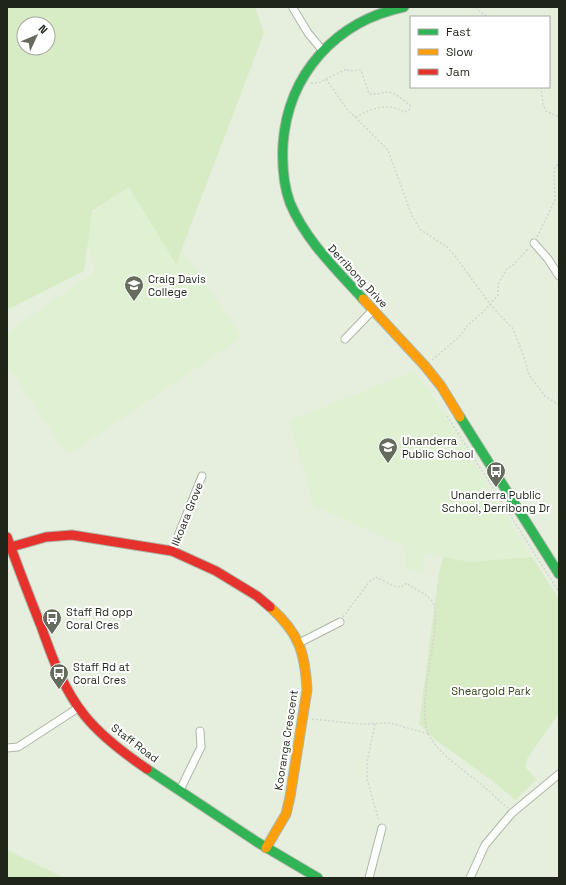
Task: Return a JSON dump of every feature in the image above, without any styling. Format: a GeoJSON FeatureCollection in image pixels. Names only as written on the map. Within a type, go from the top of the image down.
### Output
{"type":"FeatureCollection","features":[{"type":"Feature","properties":{"kind":"street","name":"Derribong Drive"},"geometry":{"type":"LineString","coordinates":[[404,7],[383,12],[365,20],[340,36],[313,62],[302,80],[288,114],[283,136],[282,166],[284,180],[300,226],[312,243],[425,366],[446,394],[559,574]]}},
{"type":"Feature","properties":{"kind":"street"},"geometry":{"type":"LineString","coordinates":[[293,8],[308,33],[323,51]]}},
{"type":"Feature","properties":{"kind":"street"},"geometry":{"type":"LineString","coordinates":[[534,243],[548,259],[559,276]]}},
{"type":"Feature","properties":{"kind":"street"},"geometry":{"type":"LineString","coordinates":[[345,339],[374,310]]}},
{"type":"Feature","properties":{"kind":"street","name":"Ilkoara Grove"},"geometry":{"type":"LineString","coordinates":[[172,551],[202,476]]}},
{"type":"Feature","properties":{"kind":"street","name":"Kooranga Crescent"},"geometry":{"type":"LineString","coordinates":[[10,547],[46,537],[72,535],[172,551],[216,571],[256,596],[276,613],[292,631],[299,643],[306,672],[307,690],[286,814],[266,848]]}},
{"type":"Feature","properties":{"kind":"street","name":"Staff Road"},"geometry":{"type":"LineString","coordinates":[[7,537],[57,669],[78,708],[96,728],[116,747],[266,848],[318,878]]}},
{"type":"Feature","properties":{"kind":"street"},"geometry":{"type":"LineString","coordinates":[[299,643],[340,622]]}},
{"type":"Feature","properties":{"kind":"street"},"geometry":{"type":"LineString","coordinates":[[7,748],[18,747],[78,708]]}},
{"type":"Feature","properties":{"kind":"street"},"geometry":{"type":"LineString","coordinates":[[180,790],[201,747],[200,732]]}},
{"type":"Feature","properties":{"kind":"street"},"geometry":{"type":"LineString","coordinates":[[470,878],[485,845],[512,812],[559,774]]}},
{"type":"Feature","properties":{"kind":"street"},"geometry":{"type":"LineString","coordinates":[[369,878],[382,828]]}},
{"type":"Feature","properties":{"kind":"path"},"geometry":{"type":"LineString","coordinates":[[476,7],[486,16]]}},
{"type":"Feature","properties":{"kind":"path"},"geometry":{"type":"LineString","coordinates":[[302,80],[308,83],[318,83],[346,69],[349,71],[361,70],[366,89],[369,94],[376,95],[387,92],[395,95],[410,105],[409,110],[405,112],[389,106],[370,110],[355,118]]}},
{"type":"Feature","properties":{"kind":"path"},"geometry":{"type":"LineString","coordinates":[[326,79],[347,109],[388,150],[410,210],[421,230],[447,247],[455,256],[490,304],[512,329],[524,357],[529,375],[546,396],[559,405]]}},
{"type":"Feature","properties":{"kind":"path"},"geometry":{"type":"LineString","coordinates":[[541,88],[543,104],[546,111],[559,117]]}},
{"type":"Feature","properties":{"kind":"path"},"geometry":{"type":"LineString","coordinates":[[425,366],[459,337],[468,325],[485,310],[498,295],[498,284],[507,269],[524,255],[534,243],[555,200],[554,173],[555,167],[559,163]]}},
{"type":"Feature","properties":{"kind":"path"},"geometry":{"type":"LineString","coordinates":[[448,416],[559,592]]}},
{"type":"Feature","properties":{"kind":"path"},"geometry":{"type":"LineString","coordinates":[[340,622],[370,581],[376,577],[394,586],[401,587],[407,583],[432,602],[436,610],[435,626],[425,706],[425,721],[429,734],[434,744],[444,754],[485,787],[512,812]]}},
{"type":"Feature","properties":{"kind":"path"},"geometry":{"type":"LineString","coordinates":[[302,717],[358,724],[390,723],[429,734]]}},
{"type":"Feature","properties":{"kind":"path"},"geometry":{"type":"LineString","coordinates":[[375,724],[367,762],[367,779],[382,828]]}},
{"type":"Feature","properties":{"kind":"shaded area","name":"Craig Davis College"},"geometry":{"type":"Polygon","coordinates":[[[135,182],[242,337],[74,451],[65,452],[7,365],[7,333],[96,271],[80,223],[135,182]]]}},
{"type":"Feature","properties":{"kind":"shaded area","name":"Unanderra Public School"},"geometry":{"type":"Polygon","coordinates":[[[414,371],[436,401],[532,557],[469,562],[425,553],[422,572],[405,568],[405,546],[314,506],[289,421],[414,371]]]}},
{"type":"Feature","properties":{"kind":"green space"},"geometry":{"type":"Polygon","coordinates":[[[7,7],[255,7],[264,33],[176,264],[129,187],[92,211],[84,271],[7,310],[7,7]]]}},
{"type":"Feature","properties":{"kind":"green space","name":"Sheargold Park"},"geometry":{"type":"Polygon","coordinates":[[[443,557],[469,562],[532,557],[559,599],[559,713],[527,759],[525,767],[537,779],[515,800],[494,782],[437,741],[419,724],[439,572],[443,557]]]}},
{"type":"Feature","properties":{"kind":"green space"},"geometry":{"type":"Polygon","coordinates":[[[7,850],[65,878],[7,878],[7,850]]]}},
{"type":"Feature","properties":{"kind":"traffic: fast"},"geometry":{"type":"LineString","coordinates":[[363,299],[322,254],[304,230],[297,217],[290,203],[284,181],[283,144],[287,119],[294,95],[320,54],[337,38],[357,24],[379,14],[404,7]]}},
{"type":"Feature","properties":{"kind":"traffic: fast"},"geometry":{"type":"LineString","coordinates":[[460,417],[559,574]]}},
{"type":"Feature","properties":{"kind":"traffic: fast"},"geometry":{"type":"LineString","coordinates":[[147,769],[257,842],[318,878]]}},
{"type":"Feature","properties":{"kind":"traffic: slow"},"geometry":{"type":"LineString","coordinates":[[363,299],[425,366],[441,386],[460,417]]}},
{"type":"Feature","properties":{"kind":"traffic: slow"},"geometry":{"type":"LineString","coordinates":[[266,848],[286,814],[307,690],[304,665],[299,644],[288,626],[270,607]]}},
{"type":"Feature","properties":{"kind":"traffic: jam"},"geometry":{"type":"LineString","coordinates":[[11,547],[46,537],[72,535],[172,551],[216,571],[257,596],[270,607]]}},
{"type":"Feature","properties":{"kind":"traffic: jam"},"geometry":{"type":"LineString","coordinates":[[7,537],[54,661],[70,695],[85,716],[106,738],[147,769]]}},
{"type":"Feature","properties":{"kind":"place","name":"Craig Davis College"},"geometry":{"type":"Point","coordinates":[134,302]}},
{"type":"Feature","properties":{"kind":"place","name":"Unanderra Public School"},"geometry":{"type":"Point","coordinates":[388,464]}},
{"type":"Feature","properties":{"kind":"place","name":"Unanderra Public School, Derribong Dr"},"geometry":{"type":"Point","coordinates":[496,488]}},
{"type":"Feature","properties":{"kind":"place","name":"Staff Rd opp Coral Cres"},"geometry":{"type":"Point","coordinates":[52,635]}},
{"type":"Feature","properties":{"kind":"place","name":"Staff Rd at Coral Cres"},"geometry":{"type":"Point","coordinates":[59,690]}}]}
